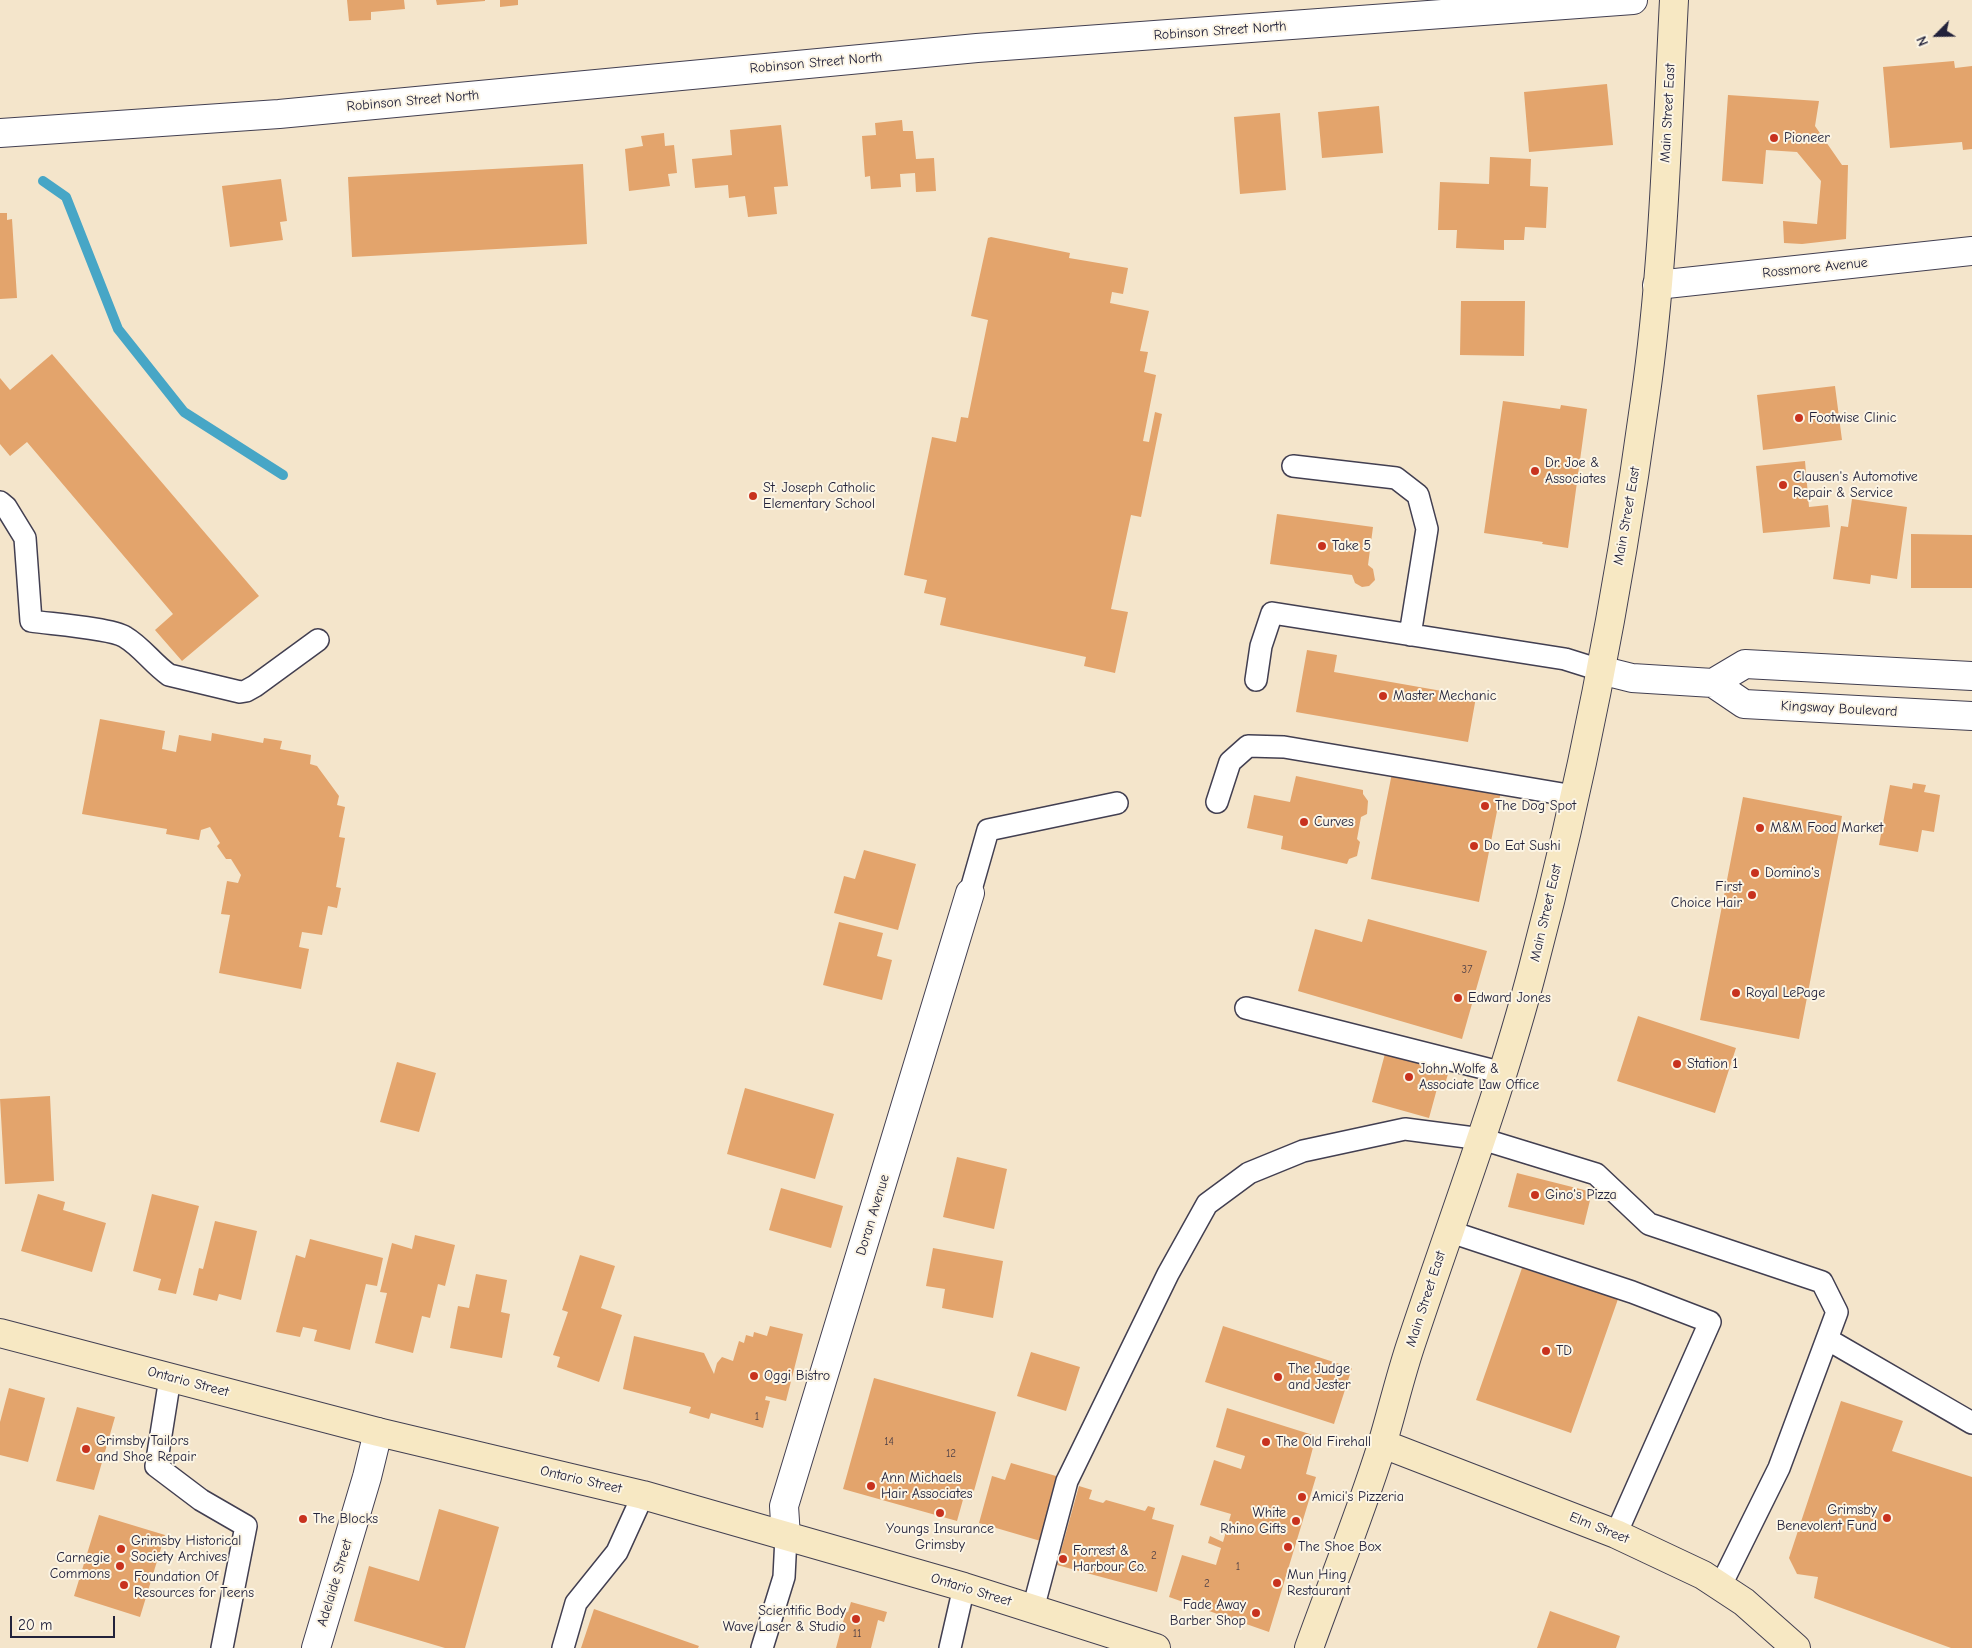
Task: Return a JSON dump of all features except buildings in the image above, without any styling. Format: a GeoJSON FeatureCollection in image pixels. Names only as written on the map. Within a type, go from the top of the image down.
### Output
{"type":"FeatureCollection","features":[{"type":"Feature","properties":{"kind":"main road","name":"Main Street East"},"geometry":{"type":"LineString","coordinates":[[1309,1648],[1382,1444],[1403,1368],[1448,1231],[1482,1139],[1533,967],[1574,796],[1600,670],[1631,498],[1646,394],[1658,285],[1674,0]]}},
{"type":"Feature","properties":{"kind":"main road","name":"Ontario Street"},"geometry":{"type":"LineString","coordinates":[[0,1333],[378,1432],[643,1495],[964,1587],[1156,1648]]}},
{"type":"Feature","properties":{"kind":"main road","name":"Elm Street"},"geometry":{"type":"LineString","coordinates":[[1382,1444],[1616,1534],[1703,1575],[1744,1602],[1796,1648]]}},
{"type":"Feature","properties":{"kind":"street","name":"Robinson Street North"},"geometry":{"type":"LineString","coordinates":[[0,133],[279,114],[977,48],[1633,0]]}},
{"type":"Feature","properties":{"kind":"street","name":"Rossmore Avenue"},"geometry":{"type":"LineString","coordinates":[[1658,285],[1972,251]]}},
{"type":"Feature","properties":{"kind":"street"},"geometry":{"type":"LineString","coordinates":[[1600,670],[1632,678],[1713,683],[1745,664],[1972,676]]}},
{"type":"Feature","properties":{"kind":"street","name":"Kingsway Boulevard"},"geometry":{"type":"LineString","coordinates":[[1713,683],[1744,704],[1972,716]]}},
{"type":"Feature","properties":{"kind":"street","name":"Doran Avenue"},"geometry":{"type":"LineString","coordinates":[[786,1537],[784,1506],[970,893]]}},
{"type":"Feature","properties":{"kind":"street","name":"Adelaide Street"},"geometry":{"type":"LineString","coordinates":[[316,1648],[367,1477],[378,1432]]}},
{"type":"Feature","properties":{"kind":"lane"},"geometry":{"type":"LineString","coordinates":[[1293,466],[1396,478],[1418,495],[1427,528],[1410,635]]}},
{"type":"Feature","properties":{"kind":"lane"},"geometry":{"type":"LineString","coordinates":[[0,502],[6,507],[25,538],[31,621],[120,634],[134,643],[159,669],[169,675],[240,692],[255,686],[318,640]]}},
{"type":"Feature","properties":{"kind":"lane"},"geometry":{"type":"LineString","coordinates":[[1256,680],[1261,646],[1272,613],[1565,659],[1600,670]]}},
{"type":"Feature","properties":{"kind":"lane"},"geometry":{"type":"LineString","coordinates":[[1217,802],[1230,762],[1248,746],[1284,747],[1574,796]]}},
{"type":"Feature","properties":{"kind":"lane"},"geometry":{"type":"LineString","coordinates":[[970,893],[988,830],[1117,803]]}},
{"type":"Feature","properties":{"kind":"lane"},"geometry":{"type":"LineString","coordinates":[[1246,1008],[1502,1073]]}},
{"type":"Feature","properties":{"kind":"lane"},"geometry":{"type":"LineString","coordinates":[[1033,1609],[1067,1481],[1168,1274],[1207,1204],[1249,1173],[1303,1151],[1405,1129],[1482,1139],[1596,1174],[1649,1224],[1822,1282],[1837,1312],[1779,1468],[1720,1587]]}},
{"type":"Feature","properties":{"kind":"lane"},"geometry":{"type":"LineString","coordinates":[[1448,1231],[1632,1292],[1710,1322],[1616,1534]]}},
{"type":"Feature","properties":{"kind":"lane"},"geometry":{"type":"LineString","coordinates":[[1827,1339],[1972,1423]]}},
{"type":"Feature","properties":{"kind":"lane"},"geometry":{"type":"LineString","coordinates":[[170,1378],[156,1466],[201,1500],[246,1526],[222,1648]]}},
{"type":"Feature","properties":{"kind":"lane"},"geometry":{"type":"LineString","coordinates":[[563,1648],[576,1603],[617,1552],[643,1495]]}},
{"type":"Feature","properties":{"kind":"lane"},"geometry":{"type":"LineString","coordinates":[[762,1648],[784,1577],[786,1537]]}},
{"type":"Feature","properties":{"kind":"lane"},"geometry":{"type":"LineString","coordinates":[[950,1648],[964,1587]]}},
{"type":"Feature","properties":{"kind":"waterway"},"geometry":{"type":"LineString","coordinates":[[43,181],[66,197],[118,329],[184,412],[283,475]]}},
{"type":"Feature","properties":{"kind":"place","name":"Pioneer"},"geometry":{"type":"Point","coordinates":[1774,138]}},
{"type":"Feature","properties":{"kind":"place","name":"Footwise Clinic"},"geometry":{"type":"Point","coordinates":[1799,418]}},
{"type":"Feature","properties":{"kind":"place","name":"Dr. Joe & Associates"},"geometry":{"type":"Point","coordinates":[1535,471]}},
{"type":"Feature","properties":{"kind":"place","name":"Clausen's Automotive Repair & Service"},"geometry":{"type":"Point","coordinates":[1783,485]}},
{"type":"Feature","properties":{"kind":"place","name":"St. Joseph Catholic Elementary School"},"geometry":{"type":"Point","coordinates":[753,496]}},
{"type":"Feature","properties":{"kind":"place","name":"Take 5"},"geometry":{"type":"Point","coordinates":[1322,546]}},
{"type":"Feature","properties":{"kind":"place","name":"Master Mechanic"},"geometry":{"type":"Point","coordinates":[1383,696]}},
{"type":"Feature","properties":{"kind":"place","name":"The Dog Spot"},"geometry":{"type":"Point","coordinates":[1485,806]}},
{"type":"Feature","properties":{"kind":"place","name":"Curves"},"geometry":{"type":"Point","coordinates":[1304,822]}},
{"type":"Feature","properties":{"kind":"place","name":"M&M Food Market"},"geometry":{"type":"Point","coordinates":[1760,828]}},
{"type":"Feature","properties":{"kind":"place","name":"Do Eat Sushi"},"geometry":{"type":"Point","coordinates":[1474,846]}},
{"type":"Feature","properties":{"kind":"place","name":"Domino's"},"geometry":{"type":"Point","coordinates":[1755,873]}},
{"type":"Feature","properties":{"kind":"place","name":"First Choice Hair"},"geometry":{"type":"Point","coordinates":[1752,895]}},
{"type":"Feature","properties":{"kind":"place","name":"Royal LePage"},"geometry":{"type":"Point","coordinates":[1736,993]}},
{"type":"Feature","properties":{"kind":"place","name":"Edward Jones"},"geometry":{"type":"Point","coordinates":[1458,998]}},
{"type":"Feature","properties":{"kind":"place","name":"Station 1"},"geometry":{"type":"Point","coordinates":[1677,1064]}},
{"type":"Feature","properties":{"kind":"place","name":"John Wolfe & Associate Law Office"},"geometry":{"type":"Point","coordinates":[1409,1077]}},
{"type":"Feature","properties":{"kind":"place","name":"Gino's Pizza"},"geometry":{"type":"Point","coordinates":[1535,1195]}},
{"type":"Feature","properties":{"kind":"place","name":"TD"},"geometry":{"type":"Point","coordinates":[1546,1351]}},
{"type":"Feature","properties":{"kind":"place","name":"Oggi Bistro"},"geometry":{"type":"Point","coordinates":[754,1376]}},
{"type":"Feature","properties":{"kind":"place","name":"The Judge and Jester"},"geometry":{"type":"Point","coordinates":[1278,1377]}},
{"type":"Feature","properties":{"kind":"place","name":"The Old Firehall"},"geometry":{"type":"Point","coordinates":[1266,1442]}},
{"type":"Feature","properties":{"kind":"place","name":"Grimsby Tailors and Shoe Repair"},"geometry":{"type":"Point","coordinates":[86,1449]}},
{"type":"Feature","properties":{"kind":"place","name":"Ann Michaels Hair Associates"},"geometry":{"type":"Point","coordinates":[871,1486]}},
{"type":"Feature","properties":{"kind":"place","name":"Amici's Pizzeria"},"geometry":{"type":"Point","coordinates":[1302,1497]}},
{"type":"Feature","properties":{"kind":"place","name":"Youngs Insurance Grimsby"},"geometry":{"type":"Point","coordinates":[940,1513]}},
{"type":"Feature","properties":{"kind":"place","name":"Grimsby Benevolent Fund"},"geometry":{"type":"Point","coordinates":[1887,1518]}},
{"type":"Feature","properties":{"kind":"place","name":"The Blocks"},"geometry":{"type":"Point","coordinates":[303,1519]}},
{"type":"Feature","properties":{"kind":"place","name":"White Rhino Gifts"},"geometry":{"type":"Point","coordinates":[1296,1521]}},
{"type":"Feature","properties":{"kind":"place","name":"The Shoe Box"},"geometry":{"type":"Point","coordinates":[1288,1547]}},
{"type":"Feature","properties":{"kind":"place","name":"Grimsby Historical Society Archives"},"geometry":{"type":"Point","coordinates":[121,1549]}},
{"type":"Feature","properties":{"kind":"place","name":"Forrest & Harbour Co."},"geometry":{"type":"Point","coordinates":[1063,1559]}},
{"type":"Feature","properties":{"kind":"place","name":"Carnegie Commons"},"geometry":{"type":"Point","coordinates":[120,1566]}},
{"type":"Feature","properties":{"kind":"place","name":"Mun Hing Restaurant"},"geometry":{"type":"Point","coordinates":[1277,1583]}},
{"type":"Feature","properties":{"kind":"place","name":"Foundation Of Resources for Teens"},"geometry":{"type":"Point","coordinates":[124,1585]}},
{"type":"Feature","properties":{"kind":"place","name":"Fade Away Barber Shop"},"geometry":{"type":"Point","coordinates":[1256,1613]}},
{"type":"Feature","properties":{"kind":"place","name":"Scientific Body Wave Laser & Studio"},"geometry":{"type":"Point","coordinates":[856,1619]}}]}
